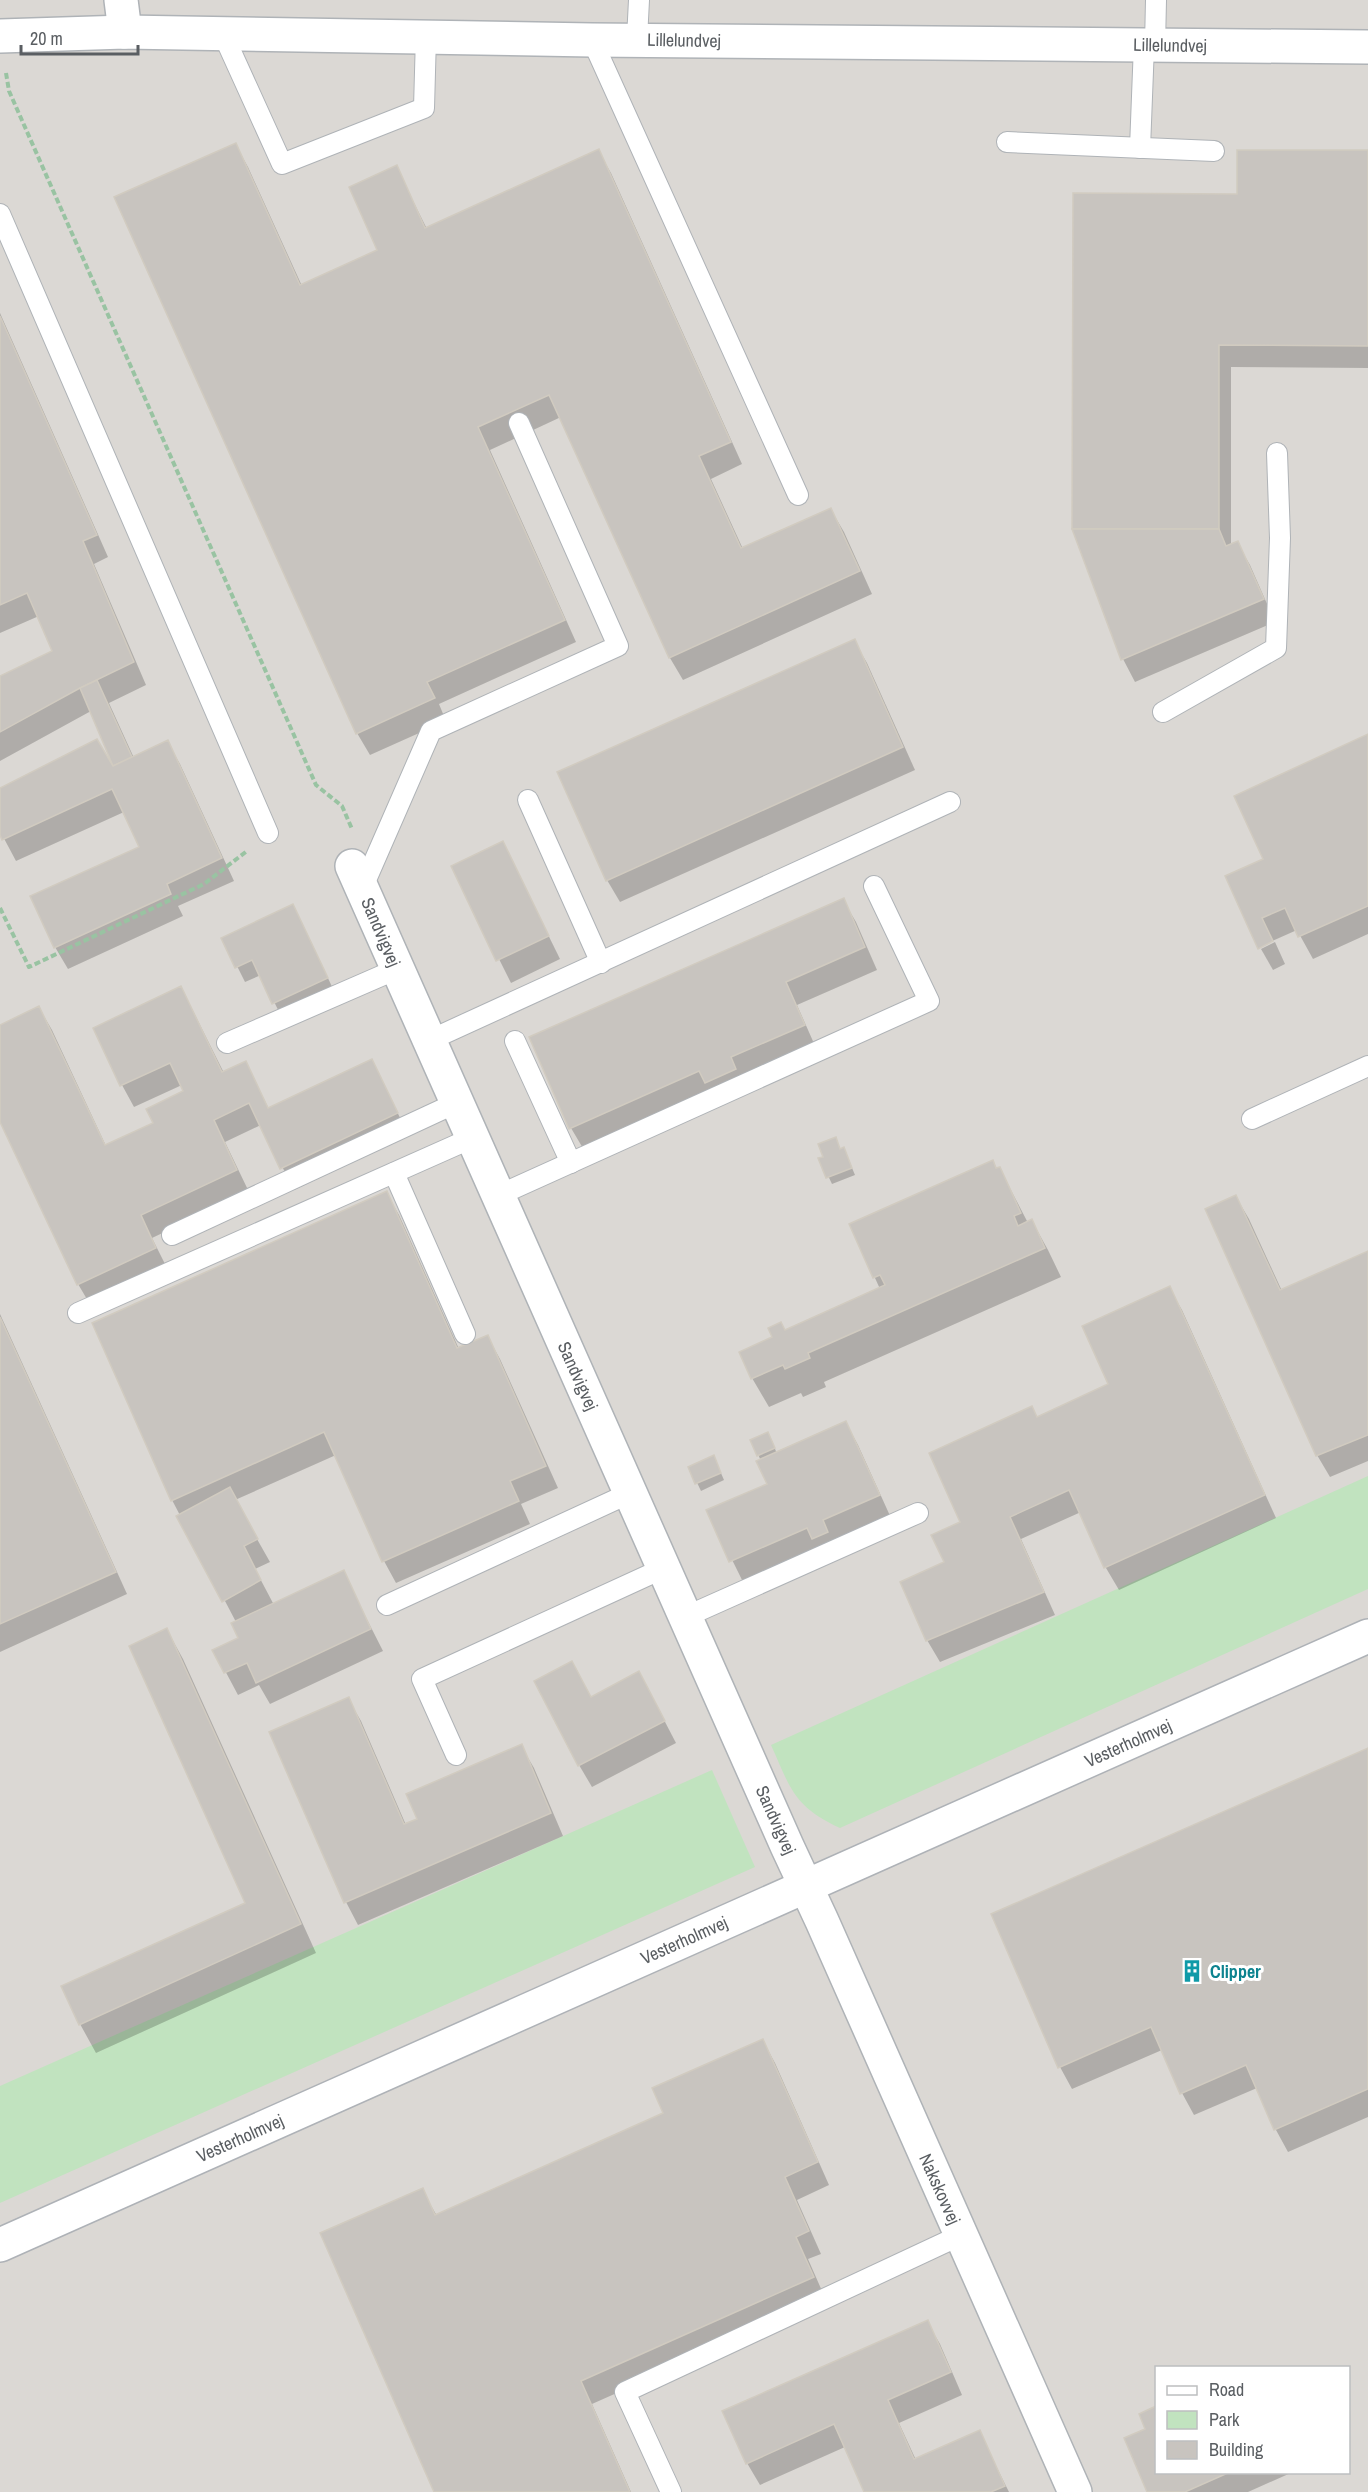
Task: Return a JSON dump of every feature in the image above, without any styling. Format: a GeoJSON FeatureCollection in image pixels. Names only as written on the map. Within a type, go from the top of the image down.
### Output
{"type":"FeatureCollection","features":[{"type":"Feature","properties":{"kind":"street"},"geometry":{"type":"LineString","coordinates":[[121,0],[125,32]]}},
{"type":"Feature","properties":{"kind":"street","name":"Lillelundvej"},"geometry":{"type":"LineString","coordinates":[[0,36],[125,32],[592,40],[1368,47]]}},
{"type":"Feature","properties":{"kind":"street","name":"Sandvigvej"},"geometry":{"type":"LineString","coordinates":[[357,877],[806,1886]]}},
{"type":"Feature","properties":{"kind":"street","name":"Vesterholmvej"},"geometry":{"type":"LineString","coordinates":[[0,2245],[1368,1636]]}},
{"type":"Feature","properties":{"kind":"street","name":"Nakskovvej"},"geometry":{"type":"LineString","coordinates":[[806,1886],[1074,2492]]}},
{"type":"Feature","properties":{"kind":"lane"},"geometry":{"type":"LineString","coordinates":[[637,39],[639,0]]}},
{"type":"Feature","properties":{"kind":"lane"},"geometry":{"type":"LineString","coordinates":[[1140,148],[1149,45],[1156,0]]}},
{"type":"Feature","properties":{"kind":"lane"},"geometry":{"type":"LineString","coordinates":[[224,34],[282,164],[424,108],[426,36]]}},
{"type":"Feature","properties":{"kind":"lane"},"geometry":{"type":"LineString","coordinates":[[592,40],[798,495]]}},
{"type":"Feature","properties":{"kind":"lane"},"geometry":{"type":"LineString","coordinates":[[1006,142],[1214,151]]}},
{"type":"Feature","properties":{"kind":"lane"},"geometry":{"type":"LineString","coordinates":[[0,214],[268,833]]}},
{"type":"Feature","properties":{"kind":"lane"},"geometry":{"type":"LineString","coordinates":[[357,877],[430,731],[618,646],[519,423]]}},
{"type":"Feature","properties":{"kind":"lane"},"geometry":{"type":"LineString","coordinates":[[1163,712],[1276,648],[1280,538],[1278,453]]}},
{"type":"Feature","properties":{"kind":"lane"},"geometry":{"type":"LineString","coordinates":[[528,800],[602,963]]}},
{"type":"Feature","properties":{"kind":"lane"},"geometry":{"type":"LineString","coordinates":[[429,1041],[950,802]]}},
{"type":"Feature","properties":{"kind":"lane"},"geometry":{"type":"LineString","coordinates":[[497,1196],[929,1001],[874,886]]}},
{"type":"Feature","properties":{"kind":"lane"},"geometry":{"type":"LineString","coordinates":[[227,1043],[397,969]]}},
{"type":"Feature","properties":{"kind":"lane"},"geometry":{"type":"LineString","coordinates":[[514,1041],[571,1163]]}},
{"type":"Feature","properties":{"kind":"lane"},"geometry":{"type":"LineString","coordinates":[[1252,1119],[1368,1066]]}},
{"type":"Feature","properties":{"kind":"lane"},"geometry":{"type":"LineString","coordinates":[[172,1235],[456,1103]]}},
{"type":"Feature","properties":{"kind":"lane"},"geometry":{"type":"LineString","coordinates":[[78,1313],[472,1138]]}},
{"type":"Feature","properties":{"kind":"lane"},"geometry":{"type":"LineString","coordinates":[[394,1173],[465,1334]]}},
{"type":"Feature","properties":{"kind":"lane"},"geometry":{"type":"LineString","coordinates":[[387,1605],[630,1493]]}},
{"type":"Feature","properties":{"kind":"lane"},"geometry":{"type":"LineString","coordinates":[[685,1617],[918,1514]]}},
{"type":"Feature","properties":{"kind":"lane"},"geometry":{"type":"LineString","coordinates":[[456,1755],[422,1679],[664,1568]]}},
{"type":"Feature","properties":{"kind":"lane"},"geometry":{"type":"LineString","coordinates":[[671,2492],[624,2392],[961,2235]]}},
{"type":"Feature","properties":{"kind":"path"},"geometry":{"type":"LineString","coordinates":[[5,70],[9,91],[316,785],[342,806],[360,846],[357,877]]}},
{"type":"Feature","properties":{"kind":"path"},"geometry":{"type":"LineString","coordinates":[[0,908],[29,967],[204,884],[268,833]]}},
{"type":"Feature","properties":{"kind":"shaded area"},"geometry":{"type":"Polygon","coordinates":[[[0,0],[1368,0],[1368,2492],[0,2492],[0,0]]]}},
{"type":"Feature","properties":{"kind":"green space"},"geometry":{"type":"Polygon","coordinates":[[[1368,1476],[1368,1589],[840,1828],[812,1812],[795,1795],[789,1785],[771,1745],[1368,1476]]]}},
{"type":"Feature","properties":{"kind":"green space"},"geometry":{"type":"Polygon","coordinates":[[[712,1770],[755,1867],[0,2203],[0,2086],[712,1770]]]}},
{"type":"Feature","properties":{"kind":"building"},"geometry":{"type":"Polygon","coordinates":[[[236,143],[300,285],[377,250],[349,187],[397,165],[425,228],[599,149],[731,442],[699,456],[741,548],[831,508],[860,571],[669,658],[549,395],[478,427],[565,620],[427,682],[435,698],[356,734],[114,197],[236,143]]]}},
{"type":"Feature","properties":{"kind":"building"},"geometry":{"type":"Polygon","coordinates":[[[1237,150],[1368,150],[1368,346],[1219,345],[1219,529],[1072,529],[1073,193],[1237,194],[1237,150]]]}},
{"type":"Feature","properties":{"kind":"building"},"geometry":{"type":"Polygon","coordinates":[[[0,316],[97,535],[83,541],[134,662],[80,688],[0,732],[0,676],[52,651],[27,593],[0,605],[0,316]]]}},
{"type":"Feature","properties":{"kind":"building"},"geometry":{"type":"Polygon","coordinates":[[[1072,529],[1219,529],[1226,546],[1238,541],[1264,599],[1121,660],[1072,529]]]}},
{"type":"Feature","properties":{"kind":"building"},"geometry":{"type":"Polygon","coordinates":[[[855,639],[903,747],[606,881],[557,772],[855,639]]]}},
{"type":"Feature","properties":{"kind":"building"},"geometry":{"type":"Polygon","coordinates":[[[97,680],[132,757],[113,766],[80,688],[97,680]]]}},
{"type":"Feature","properties":{"kind":"building"},"geometry":{"type":"Polygon","coordinates":[[[1368,734],[1368,906],[1298,937],[1285,908],[1262,918],[1273,941],[1258,949],[1225,876],[1263,859],[1234,796],[1368,734]]]}},
{"type":"Feature","properties":{"kind":"building"},"geometry":{"type":"Polygon","coordinates":[[[97,739],[113,766],[168,740],[222,858],[167,884],[171,894],[54,948],[30,896],[139,847],[112,789],[2,840],[0,835],[0,788],[97,739]]]}},
{"type":"Feature","properties":{"kind":"building"},"geometry":{"type":"Polygon","coordinates":[[[503,841],[549,936],[496,961],[451,866],[503,841]]]}},
{"type":"Feature","properties":{"kind":"building"},"geometry":{"type":"Polygon","coordinates":[[[844,898],[865,947],[786,982],[805,1025],[731,1057],[736,1069],[705,1083],[699,1071],[569,1129],[529,1037],[844,898]]]}},
{"type":"Feature","properties":{"kind":"building"},"geometry":{"type":"Polygon","coordinates":[[[293,904],[328,978],[272,1004],[252,960],[235,968],[221,938],[293,904]]]}},
{"type":"Feature","properties":{"kind":"building"},"geometry":{"type":"Polygon","coordinates":[[[181,986],[222,1072],[246,1061],[268,1108],[372,1059],[398,1113],[280,1169],[249,1103],[214,1120],[237,1170],[141,1215],[156,1248],[77,1285],[0,1122],[0,1025],[39,1006],[105,1145],[153,1123],[146,1109],[183,1091],[170,1063],[120,1086],[93,1028],[181,986]]]}},
{"type":"Feature","properties":{"kind":"building"},"geometry":{"type":"Polygon","coordinates":[[[836,1137],[840,1149],[844,1147],[852,1168],[826,1178],[818,1158],[823,1157],[818,1144],[836,1137]]]}},
{"type":"Feature","properties":{"kind":"building"},"geometry":{"type":"Polygon","coordinates":[[[993,1160],[996,1168],[1000,1167],[1021,1213],[1014,1216],[1018,1226],[1032,1219],[1045,1248],[808,1353],[810,1358],[785,1369],[783,1365],[751,1379],[739,1352],[772,1337],[768,1328],[781,1322],[785,1330],[885,1285],[880,1275],[873,1278],[849,1224],[993,1160]]]}},
{"type":"Feature","properties":{"kind":"building"},"geometry":{"type":"Polygon","coordinates":[[[387,1191],[457,1348],[488,1335],[546,1466],[510,1481],[519,1501],[382,1562],[324,1432],[171,1501],[92,1323],[387,1191]]]}},
{"type":"Feature","properties":{"kind":"building"},"geometry":{"type":"Polygon","coordinates":[[[1236,1195],[1280,1290],[1368,1251],[1368,1435],[1316,1456],[1205,1209],[1236,1195]]]}},
{"type":"Feature","properties":{"kind":"building"},"geometry":{"type":"Polygon","coordinates":[[[1170,1286],[1265,1495],[1104,1568],[1069,1490],[1010,1517],[1044,1592],[926,1641],[900,1582],[944,1562],[931,1535],[960,1522],[929,1453],[1032,1406],[1037,1417],[1108,1384],[1082,1326],[1170,1286]]]}},
{"type":"Feature","properties":{"kind":"building"},"geometry":{"type":"Polygon","coordinates":[[[0,1317],[116,1572],[0,1624],[0,1317]]]}},
{"type":"Feature","properties":{"kind":"building"},"geometry":{"type":"Polygon","coordinates":[[[846,1421],[880,1495],[823,1520],[828,1532],[812,1539],[807,1528],[729,1562],[706,1510],[767,1484],[756,1461],[846,1421]]]}},
{"type":"Feature","properties":{"kind":"building"},"geometry":{"type":"Polygon","coordinates":[[[768,1432],[775,1448],[757,1456],[750,1440],[768,1432]]]}},
{"type":"Feature","properties":{"kind":"building"},"geometry":{"type":"Polygon","coordinates":[[[714,1455],[721,1473],[695,1484],[688,1467],[714,1455]]]}},
{"type":"Feature","properties":{"kind":"building"},"geometry":{"type":"Polygon","coordinates":[[[230,1487],[258,1539],[244,1546],[261,1580],[222,1602],[176,1516],[230,1487]]]}},
{"type":"Feature","properties":{"kind":"building"},"geometry":{"type":"Polygon","coordinates":[[[344,1570],[371,1629],[256,1683],[247,1663],[224,1673],[212,1650],[238,1638],[231,1623],[344,1570]]]}},
{"type":"Feature","properties":{"kind":"building"},"geometry":{"type":"Polygon","coordinates":[[[167,1628],[301,1924],[79,2025],[61,1986],[245,1903],[129,1646],[167,1628]]]}},
{"type":"Feature","properties":{"kind":"building"},"geometry":{"type":"Polygon","coordinates":[[[572,1661],[591,1697],[639,1671],[665,1721],[578,1766],[534,1681],[572,1661]]]}},
{"type":"Feature","properties":{"kind":"building"},"geometry":{"type":"Polygon","coordinates":[[[349,1697],[404,1824],[417,1819],[406,1794],[522,1744],[551,1813],[344,1903],[269,1732],[349,1697]]]}},
{"type":"Feature","properties":{"kind":"building","name":"Clipper"},"geometry":{"type":"Polygon","coordinates":[[[1368,1748],[1368,2089],[1274,2130],[1246,2065],[1180,2094],[1151,2027],[1058,2068],[991,1914],[1368,1748]]]}},
{"type":"Feature","properties":{"kind":"building"},"geometry":{"type":"Polygon","coordinates":[[[763,2039],[818,2162],[785,2177],[809,2231],[796,2237],[814,2277],[581,2381],[630,2492],[434,2492],[320,2233],[423,2188],[435,2215],[663,2113],[652,2088],[763,2039]]]}},
{"type":"Feature","properties":{"kind":"building"},"geometry":{"type":"Polygon","coordinates":[[[928,2320],[951,2372],[888,2400],[914,2459],[980,2430],[1005,2486],[991,2492],[864,2492],[834,2424],[746,2464],[722,2411],[928,2320]]]}},
{"type":"Feature","properties":{"kind":"building"},"geometry":{"type":"Polygon","coordinates":[[[1155,2406],[1155,2474],[1226,2474],[1185,2492],[1147,2492],[1124,2438],[1145,2429],[1139,2414],[1155,2406]]]}},
{"type":"Feature","properties":{"kind":"place","name":"Clipper"},"geometry":{"type":"Point","coordinates":[1192,1971]}}]}
